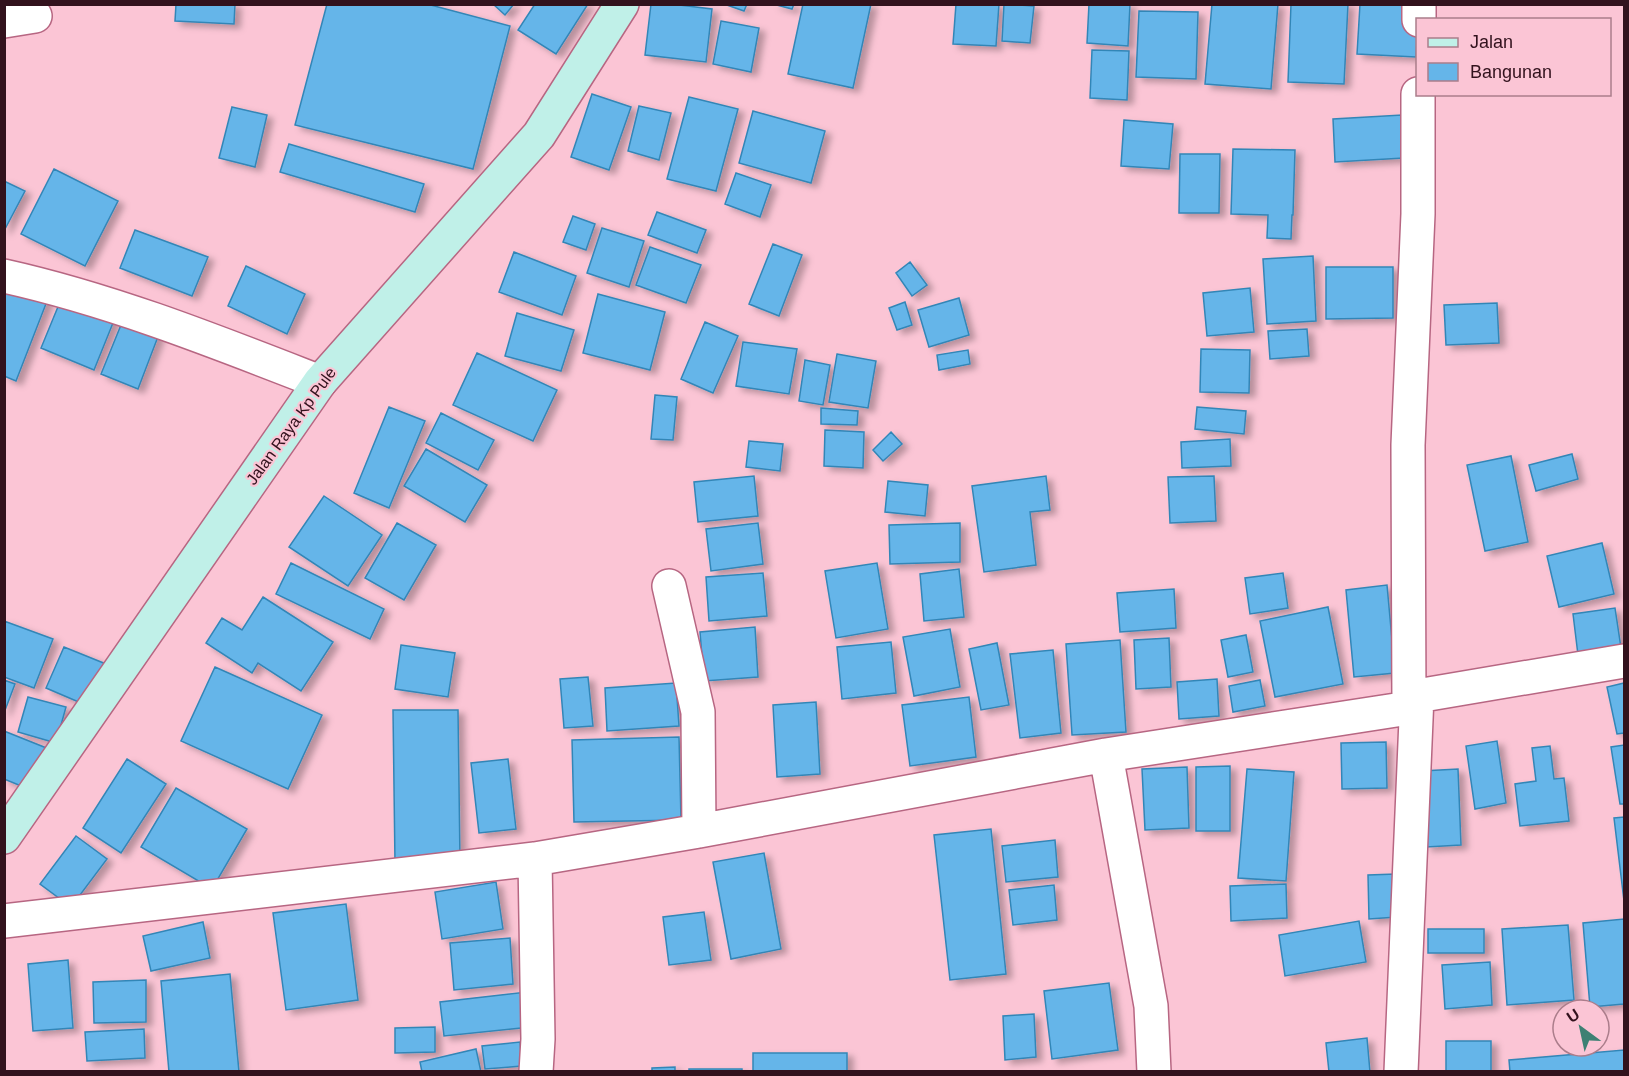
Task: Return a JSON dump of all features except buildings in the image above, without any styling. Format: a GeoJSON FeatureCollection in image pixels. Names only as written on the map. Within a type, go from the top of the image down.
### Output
{"type":"FeatureCollection","features":[{"type":"Feature","properties":{"kind":"street","name":"Jalan Raya Kp Pule"},"geometry":{"type":"LineString","coordinates":[[4,837],[320,382],[540,135],[622,4]]}},
{"type":"Feature","properties":{"kind":"street"},"geometry":{"type":"LineString","coordinates":[[1401,1071],[1413,702],[1408,445],[1418,214],[1418,96]]}},
{"type":"Feature","properties":{"kind":"street"},"geometry":{"type":"LineString","coordinates":[[4,276],[51,286],[209,338],[320,382]]}},
{"type":"Feature","properties":{"kind":"street"},"geometry":{"type":"LineString","coordinates":[[669,586],[699,712],[699,831]]}},
{"type":"Feature","properties":{"kind":"street"},"geometry":{"type":"LineString","coordinates":[[4,921],[535,859],[699,831],[1106,755],[1413,702],[1624,661]]}},
{"type":"Feature","properties":{"kind":"street"},"geometry":{"type":"LineString","coordinates":[[1106,755],[1151,1005],[1154,1071]]}},
{"type":"Feature","properties":{"kind":"street"},"geometry":{"type":"LineString","coordinates":[[535,859],[538,1039],[536,1071]]}}]}
